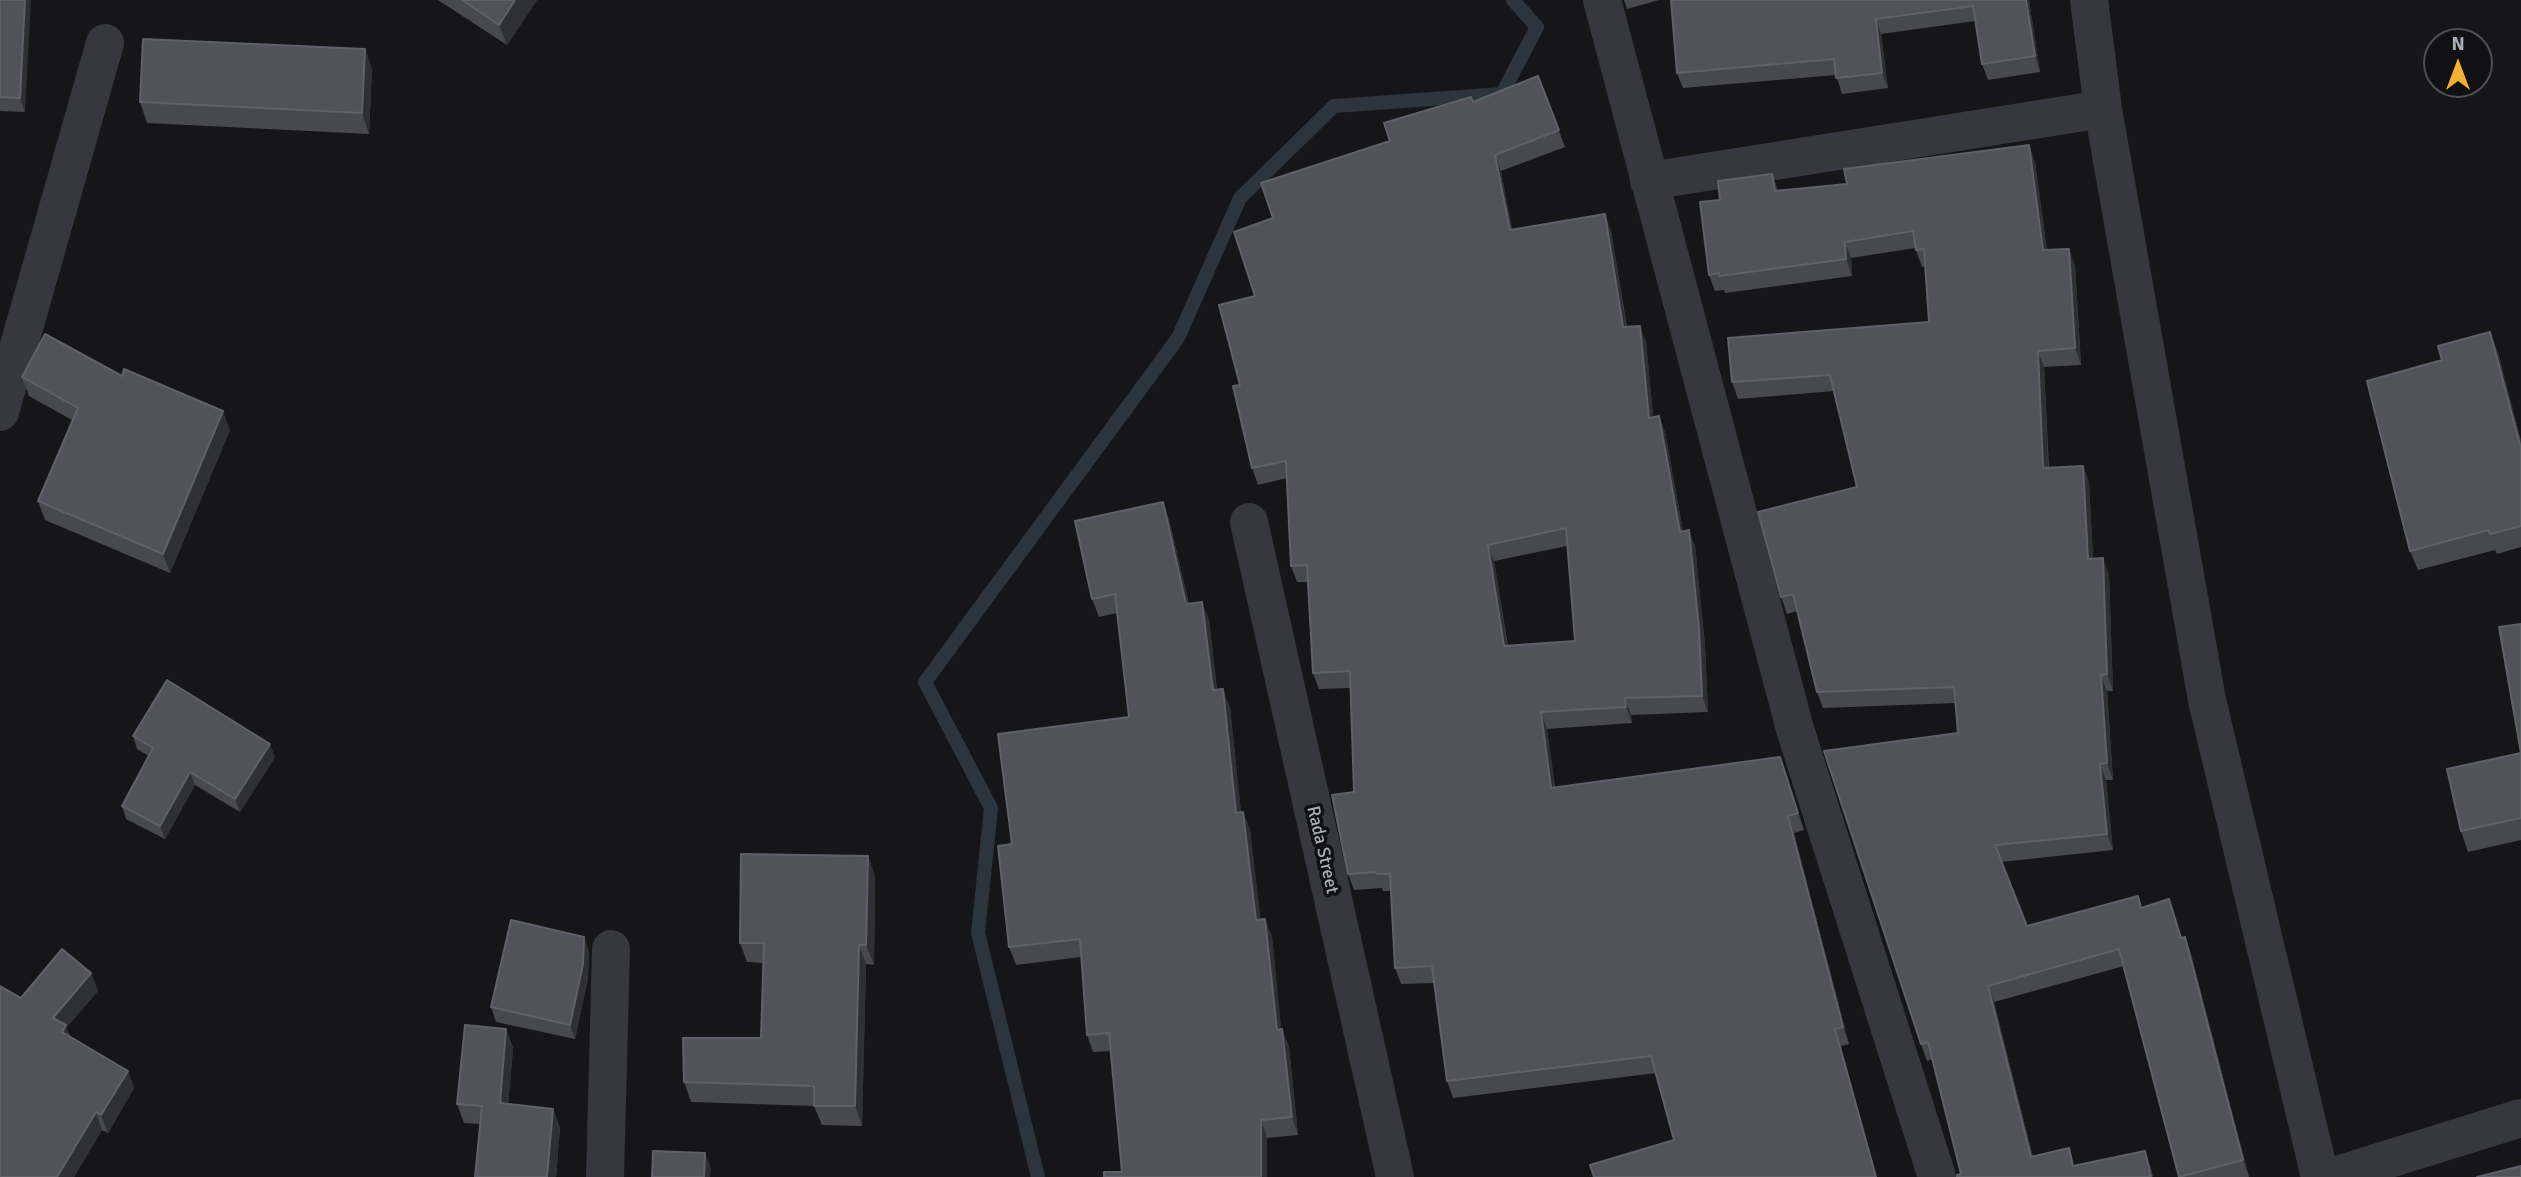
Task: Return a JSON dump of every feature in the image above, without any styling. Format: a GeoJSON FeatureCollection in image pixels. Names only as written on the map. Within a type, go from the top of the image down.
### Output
{"type":"FeatureCollection","features":[{"type":"Feature","properties":{"kind":"street"},"geometry":{"type":"LineString","coordinates":[[1602,0],[1795,729],[1937,1177]]}},
{"type":"Feature","properties":{"kind":"street"},"geometry":{"type":"LineString","coordinates":[[2089,0],[2103,108],[2207,700],[2320,1177]]}},
{"type":"Feature","properties":{"kind":"street"},"geometry":{"type":"LineString","coordinates":[[0,412],[105,43]]}},
{"type":"Feature","properties":{"kind":"street"},"geometry":{"type":"LineString","coordinates":[[1649,181],[2103,108]]}},
{"type":"Feature","properties":{"kind":"street","name":"Rada Street"},"geometry":{"type":"LineString","coordinates":[[1249,523],[1395,1177]]}},
{"type":"Feature","properties":{"kind":"street"},"geometry":{"type":"LineString","coordinates":[[605,1177],[611,949]]}},
{"type":"Feature","properties":{"kind":"street"},"geometry":{"type":"LineString","coordinates":[[2331,1177],[2521,1118]]}},
{"type":"Feature","properties":{"kind":"building"},"geometry":{"type":"Polygon","coordinates":[[[0,0],[25,0],[20,98],[0,97],[0,0]]]}},
{"type":"Feature","properties":{"kind":"building"},"geometry":{"type":"Polygon","coordinates":[[[462,0],[515,0],[499,25],[462,0]]]}},
{"type":"Feature","properties":{"kind":"building"},"geometry":{"type":"Polygon","coordinates":[[[1671,0],[2026,0],[2035,56],[1982,64],[1973,6],[1876,19],[1882,73],[1836,78],[1834,59],[1677,73],[1671,0]]]}},
{"type":"Feature","properties":{"kind":"building"},"geometry":{"type":"Polygon","coordinates":[[[143,39],[365,49],[362,113],[140,102],[143,39]]]}},
{"type":"Feature","properties":{"kind":"building"},"geometry":{"type":"Polygon","coordinates":[[[1538,76],[1559,130],[1495,155],[1510,230],[1605,214],[1623,327],[1640,326],[1649,418],[1659,416],[1680,532],[1689,530],[1699,629],[1702,696],[1625,698],[1626,707],[1541,712],[1551,788],[1780,757],[1798,813],[1788,816],[1843,1027],[1835,1029],[1876,1177],[1594,1177],[1590,1165],[1674,1140],[1651,1056],[1447,1081],[1432,966],[1395,968],[1390,874],[1348,874],[1332,795],[1354,792],[1350,671],[1313,673],[1307,565],[1291,566],[1286,461],[1252,468],[1233,386],[1240,385],[1219,305],[1255,296],[1234,232],[1273,218],[1261,183],[1390,141],[1384,123],[1471,97],[1473,102],[1538,76]],[[1566,528],[1488,545],[1504,646],[1575,641],[1566,528]]]}},
{"type":"Feature","properties":{"kind":"building"},"geometry":{"type":"Polygon","coordinates":[[[2029,145],[2043,250],[2069,249],[2075,348],[2038,351],[2043,468],[2083,466],[2088,559],[2103,558],[2107,674],[2101,675],[2107,763],[2100,764],[2107,834],[1995,845],[2027,926],[2138,896],[2141,908],[2169,899],[2181,938],[2185,937],[2243,1160],[2179,1177],[2119,949],[1988,986],[2031,1157],[2069,1148],[2073,1166],[2145,1151],[2151,1177],[1957,1177],[1961,1174],[1928,1042],[1921,1044],[1824,751],[1958,733],[1954,687],[1817,692],[1793,594],[1781,597],[1758,512],[1857,487],[1830,375],[1732,382],[1728,338],[1929,322],[1924,249],[1916,250],[1913,231],[1845,242],[1846,259],[1719,276],[1719,273],[1709,275],[1700,202],[1720,200],[1718,181],[1772,174],[1775,191],[1847,184],[1844,169],[2029,145]]]}},
{"type":"Feature","properties":{"kind":"building"},"geometry":{"type":"Polygon","coordinates":[[[2490,332],[2521,448],[2521,526],[2490,534],[2488,530],[2410,551],[2367,381],[2442,360],[2438,346],[2490,332]]]}},
{"type":"Feature","properties":{"kind":"building"},"geometry":{"type":"Polygon","coordinates":[[[45,334],[122,376],[124,369],[223,411],[163,554],[38,501],[78,408],[22,377],[45,334]]]}},
{"type":"Feature","properties":{"kind":"building"},"geometry":{"type":"Polygon","coordinates":[[[1163,502],[1186,604],[1202,602],[1213,690],[1223,689],[1236,813],[1243,812],[1256,920],[1265,919],[1277,1030],[1282,1029],[1292,1117],[1261,1120],[1261,1177],[1104,1177],[1104,1172],[1122,1172],[1109,1033],[1087,1035],[1080,939],[1009,947],[998,846],[1012,844],[998,734],[1129,717],[1115,594],[1092,599],[1075,521],[1163,502]]]}},
{"type":"Feature","properties":{"kind":"building"},"geometry":{"type":"Polygon","coordinates":[[[2521,624],[2521,753],[2499,627],[2521,624]]]}},
{"type":"Feature","properties":{"kind":"building"},"geometry":{"type":"Polygon","coordinates":[[[167,680],[270,744],[235,799],[190,772],[160,826],[122,806],[153,748],[133,736],[167,680]]]}},
{"type":"Feature","properties":{"kind":"building"},"geometry":{"type":"Polygon","coordinates":[[[2521,753],[2521,818],[2461,831],[2447,769],[2521,753]]]}},
{"type":"Feature","properties":{"kind":"building"},"geometry":{"type":"Polygon","coordinates":[[[741,854],[868,856],[866,945],[859,945],[855,1106],[814,1106],[814,1086],[684,1082],[683,1038],[761,1038],[764,943],[740,943],[741,854]]]}},
{"type":"Feature","properties":{"kind":"building"},"geometry":{"type":"Polygon","coordinates":[[[511,920],[584,937],[583,964],[570,1025],[491,1007],[511,920]]]}},
{"type":"Feature","properties":{"kind":"building"},"geometry":{"type":"Polygon","coordinates":[[[62,949],[91,973],[53,1018],[66,1025],[62,1032],[128,1071],[101,1115],[96,1112],[57,1177],[0,1177],[0,986],[21,998],[62,949]]]}},
{"type":"Feature","properties":{"kind":"building"},"geometry":{"type":"Polygon","coordinates":[[[465,1025],[506,1029],[500,1103],[553,1109],[547,1177],[475,1177],[482,1106],[457,1104],[465,1025]]]}},
{"type":"Feature","properties":{"kind":"building"},"geometry":{"type":"Polygon","coordinates":[[[653,1151],[705,1153],[704,1177],[652,1177],[653,1151]]]}},
{"type":"Feature","properties":{"kind":"building"},"geometry":{"type":"Polygon","coordinates":[[[2521,1166],[2521,1177],[2477,1177],[2521,1166]]]}},
{"type":"Feature","properties":{"kind":"waterway"},"geometry":{"type":"LineString","coordinates":[[1038,1177],[978,933],[991,808],[925,682],[1178,338],[1240,198],[1334,106],[1502,94],[1537,27],[1513,0]]}}]}
